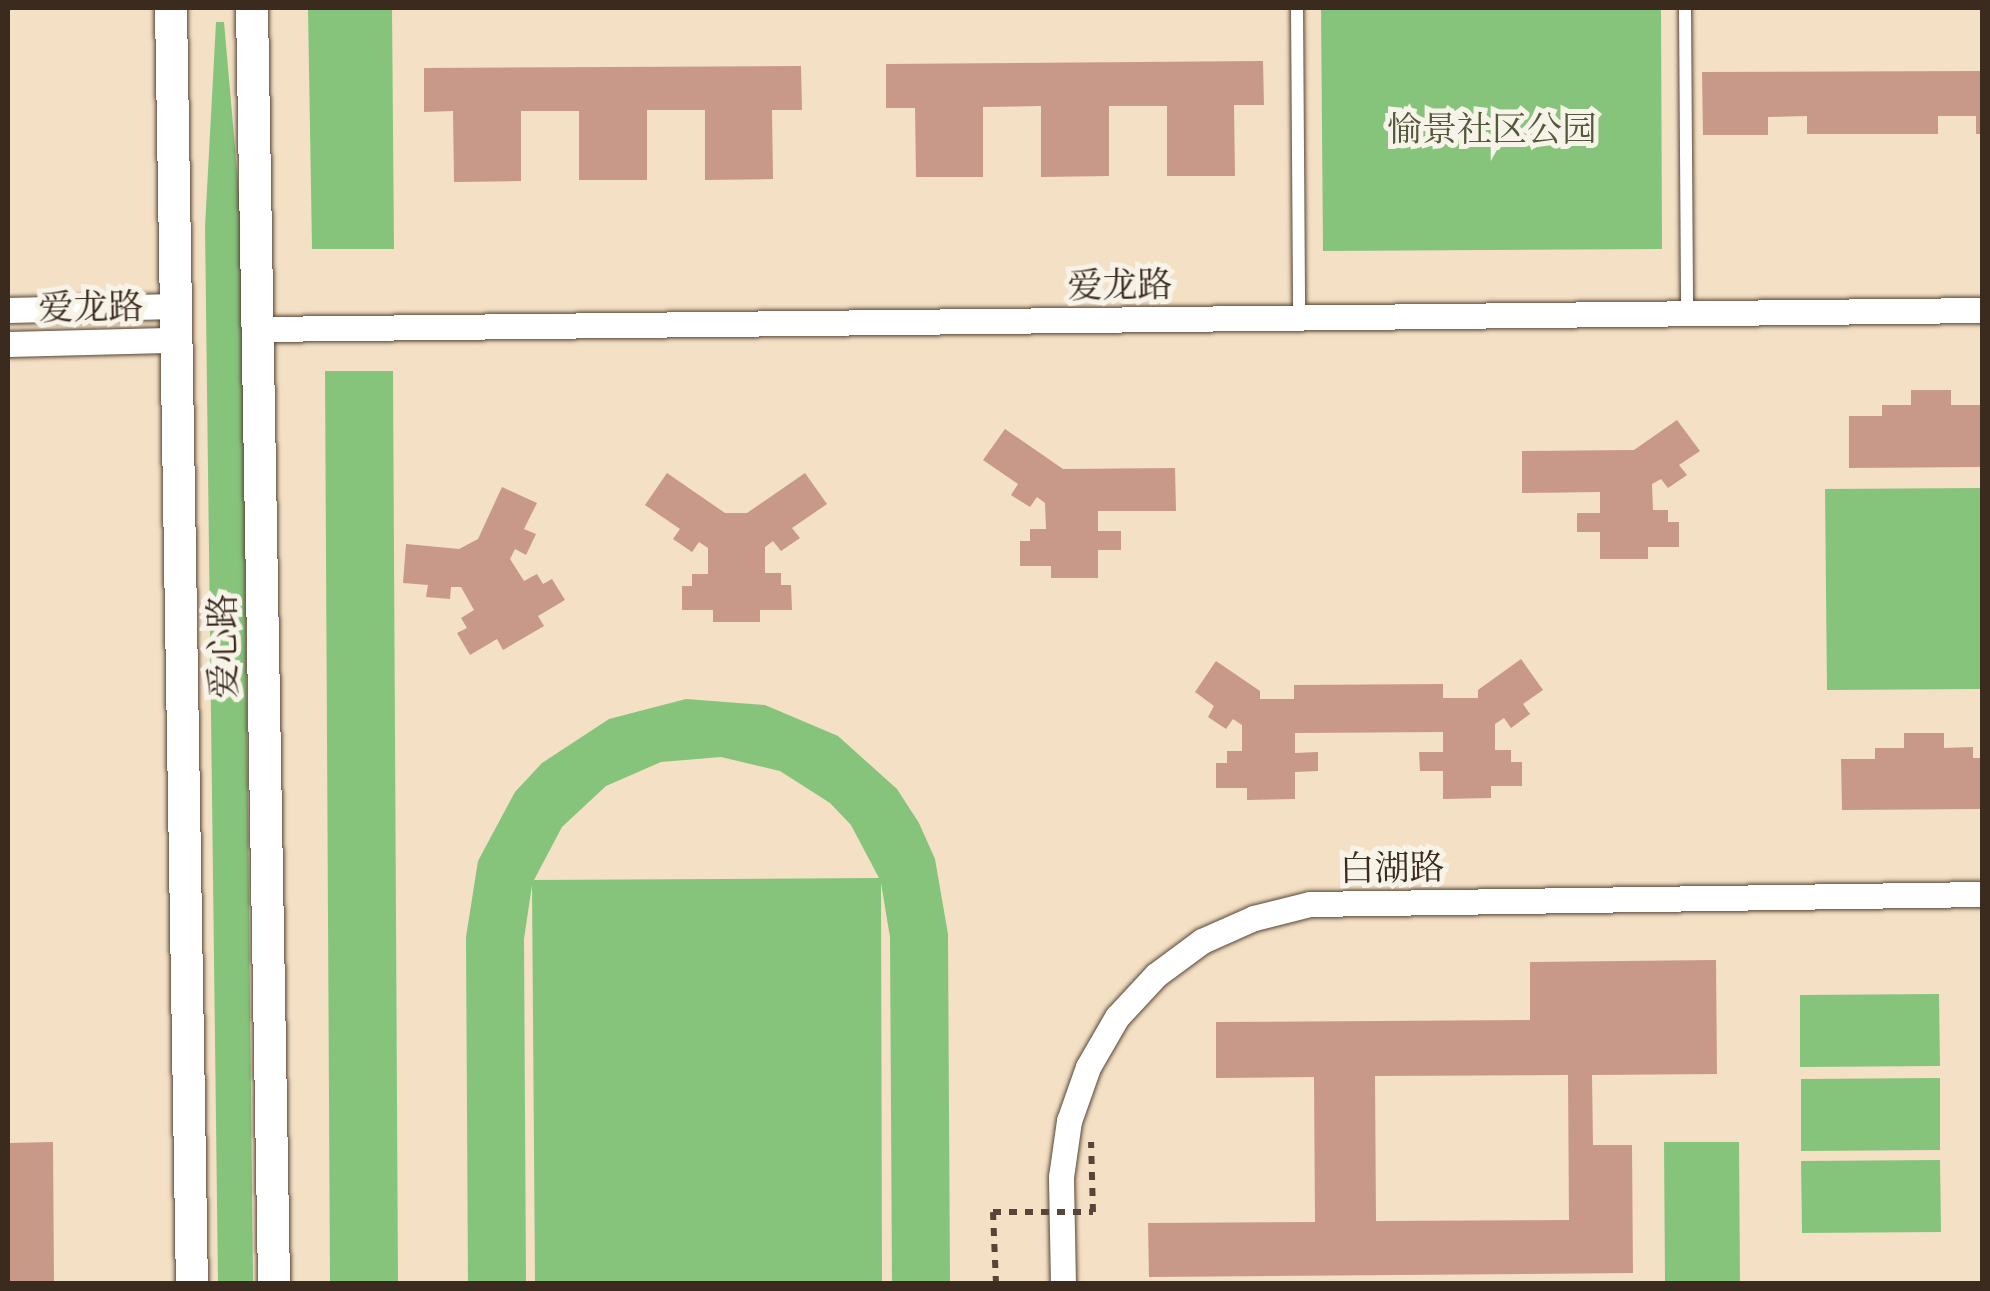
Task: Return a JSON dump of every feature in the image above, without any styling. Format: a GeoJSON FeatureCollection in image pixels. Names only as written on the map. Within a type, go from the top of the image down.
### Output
{"type":"FeatureCollection","features":[{"type":"Feature","properties":{"kind":"street","name":"爱心路"},"geometry":{"type":"LineString","coordinates":[[171,8],[192,1284]]}},
{"type":"Feature","properties":{"kind":"street","name":"爱心路"},"geometry":{"type":"LineString","coordinates":[[252,8],[274,1284]]}},
{"type":"Feature","properties":{"kind":"street","name":"爱龙路"},"geometry":{"type":"LineString","coordinates":[[8,310],[176,306]]}},
{"type":"Feature","properties":{"kind":"street","name":"爱龙路"},"geometry":{"type":"LineString","coordinates":[[258,329],[1982,310]]}},
{"type":"Feature","properties":{"kind":"street","name":"爱龙路"},"geometry":{"type":"LineString","coordinates":[[8,344],[177,340]]}},
{"type":"Feature","properties":{"kind":"street","name":"白湖路"},"geometry":{"type":"LineString","coordinates":[[1062,1284],[1061,1177],[1069,1121],[1088,1066],[1117,1017],[1156,975],[1202,941],[1254,918],[1310,904],[1982,894]]}},
{"type":"Feature","properties":{"kind":"lane"},"geometry":{"type":"LineString","coordinates":[[1297,8],[1299,318]]}},
{"type":"Feature","properties":{"kind":"lane"},"geometry":{"type":"LineString","coordinates":[[1685,8],[1687,313]]}},
{"type":"Feature","properties":{"kind":"path"},"geometry":{"type":"LineString","coordinates":[[996,1284],[993,1212],[1093,1212],[1091,1142]]}},
{"type":"Feature","properties":{"kind":"green space"},"geometry":{"type":"Polygon","coordinates":[[[308,8],[392,8],[394,249],[312,249],[308,8]]]}},
{"type":"Feature","properties":{"kind":"green space","name":"愉景社区公园"},"geometry":{"type":"Polygon","coordinates":[[[1321,8],[1661,8],[1662,249],[1323,251],[1321,8]]]}},
{"type":"Feature","properties":{"kind":"green space"},"geometry":{"type":"Polygon","coordinates":[[[216,22],[224,22],[242,227],[253,1284],[218,1283],[205,227],[216,22]]]}},
{"type":"Feature","properties":{"kind":"green space"},"geometry":{"type":"Polygon","coordinates":[[[325,371],[393,371],[398,1283],[330,1283],[325,371]]]}},
{"type":"Feature","properties":{"kind":"green space"},"geometry":{"type":"Polygon","coordinates":[[[1982,488],[1982,689],[1827,690],[1825,489],[1982,488]]]}},
{"type":"Feature","properties":{"kind":"green space"},"geometry":{"type":"Polygon","coordinates":[[[686,699],[765,705],[838,736],[897,789],[919,823],[935,859],[948,934],[950,1283],[892,1283],[890,937],[881,883],[882,1283],[535,1283],[532,885],[524,939],[526,1283],[468,1283],[466,937],[478,861],[515,792],[542,763],[609,719],[686,699]],[[721,757],[661,762],[606,786],[562,827],[534,880],[879,878],[851,825],[830,803],[780,771],[721,757]]]}},
{"type":"Feature","properties":{"kind":"green space"},"geometry":{"type":"Polygon","coordinates":[[[1939,994],[1940,1066],[1800,1067],[1800,995],[1939,994]]]}},
{"type":"Feature","properties":{"kind":"green space"},"geometry":{"type":"Polygon","coordinates":[[[1940,1078],[1940,1150],[1801,1151],[1801,1079],[1940,1078]]]}},
{"type":"Feature","properties":{"kind":"green space"},"geometry":{"type":"Polygon","coordinates":[[[1664,1142],[1739,1142],[1740,1281],[1665,1281],[1664,1142]]]}},
{"type":"Feature","properties":{"kind":"green space"},"geometry":{"type":"Polygon","coordinates":[[[1940,1160],[1941,1232],[1802,1233],[1801,1161],[1940,1160]]]}},
{"type":"Feature","properties":{"kind":"building"},"geometry":{"type":"Polygon","coordinates":[[[1263,61],[1264,105],[1234,105],[1235,176],[1167,176],[1167,106],[1109,106],[1109,176],[1041,177],[1041,106],[983,107],[983,177],[916,177],[915,108],[886,108],[886,64],[1263,61]]]}},
{"type":"Feature","properties":{"kind":"building"},"geometry":{"type":"Polygon","coordinates":[[[801,66],[802,110],[772,110],[773,179],[705,180],[705,110],[647,110],[647,180],[579,180],[579,111],[521,111],[521,181],[454,182],[453,111],[424,112],[424,68],[801,66]]]}},
{"type":"Feature","properties":{"kind":"building"},"geometry":{"type":"Polygon","coordinates":[[[1982,71],[1982,134],[1976,134],[1976,116],[1938,116],[1938,134],[1807,134],[1807,116],[1768,117],[1768,135],[1703,135],[1702,72],[1982,71]]]}},
{"type":"Feature","properties":{"kind":"building"},"geometry":{"type":"Polygon","coordinates":[[[1911,390],[1951,390],[1951,405],[1980,405],[1982,467],[1849,468],[1849,416],[1882,416],[1882,405],[1911,405],[1911,390]]]}},
{"type":"Feature","properties":{"kind":"building"},"geometry":{"type":"Polygon","coordinates":[[[1677,420],[1700,451],[1679,465],[1687,475],[1668,488],[1661,479],[1652,484],[1653,510],[1668,510],[1668,522],[1679,522],[1679,547],[1648,547],[1648,559],[1600,559],[1600,532],[1577,532],[1577,513],[1600,513],[1600,492],[1522,493],[1522,451],[1634,450],[1677,420]]]}},
{"type":"Feature","properties":{"kind":"building"},"geometry":{"type":"Polygon","coordinates":[[[1005,429],[1063,469],[1175,468],[1176,511],[1098,511],[1098,531],[1121,531],[1121,550],[1098,550],[1098,578],[1051,578],[1051,566],[1020,566],[1020,541],[1030,541],[1030,529],[1046,529],[1045,503],[1037,497],[1030,507],[1011,495],[1018,484],[983,460],[1005,429]]]}},
{"type":"Feature","properties":{"kind":"building"},"geometry":{"type":"Polygon","coordinates":[[[667,473],[725,513],[747,513],[805,473],[827,504],[792,528],[800,538],[781,551],[773,541],[765,547],[765,573],[781,573],[781,585],[791,585],[792,610],[760,610],[760,622],[713,622],[713,610],[682,610],[682,586],[692,586],[692,574],[708,574],[708,548],[699,542],[692,552],[673,539],[680,529],[645,505],[667,473]]]}},
{"type":"Feature","properties":{"kind":"building"},"geometry":{"type":"Polygon","coordinates":[[[502,487],[537,503],[524,529],[536,534],[526,555],[515,549],[510,559],[524,581],[537,574],[543,584],[552,579],[565,600],[538,616],[544,626],[503,650],[497,639],[470,655],[457,633],[467,628],[461,618],[474,610],[461,587],[451,587],[450,599],[426,597],[428,585],[403,583],[406,544],[459,549],[478,539],[502,487]]]}},
{"type":"Feature","properties":{"kind":"building"},"geometry":{"type":"Polygon","coordinates":[[[1521,659],[1543,690],[1523,704],[1530,714],[1511,728],[1504,718],[1495,724],[1495,750],[1511,750],[1511,762],[1522,762],[1522,786],[1491,786],[1491,798],[1443,799],[1443,771],[1420,771],[1419,752],[1443,752],[1443,732],[1295,733],[1295,753],[1318,752],[1318,771],[1295,772],[1295,799],[1247,800],[1247,788],[1216,788],[1216,763],[1227,763],[1227,751],[1242,751],[1242,725],[1233,719],[1226,729],[1208,717],[1214,706],[1195,692],[1216,661],[1260,691],[1260,699],[1294,699],[1294,685],[1443,684],[1443,698],[1478,698],[1478,690],[1521,659]]]}},
{"type":"Feature","properties":{"kind":"building"},"geometry":{"type":"Polygon","coordinates":[[[1904,733],[1944,733],[1944,748],[1973,747],[1973,758],[1982,758],[1982,809],[1842,810],[1841,759],[1875,759],[1875,748],[1904,748],[1904,733]]]}},
{"type":"Feature","properties":{"kind":"building"},"geometry":{"type":"Polygon","coordinates":[[[1716,960],[1717,1074],[1592,1075],[1593,1145],[1632,1145],[1633,1273],[1149,1277],[1148,1223],[1315,1222],[1314,1077],[1216,1078],[1216,1022],[1530,1020],[1530,962],[1716,960]],[[1568,1075],[1375,1076],[1376,1221],[1569,1220],[1568,1075]]]}},
{"type":"Feature","properties":{"kind":"building"},"geometry":{"type":"Polygon","coordinates":[[[53,1142],[54,1284],[8,1284],[8,1143],[53,1142]]]}}]}
